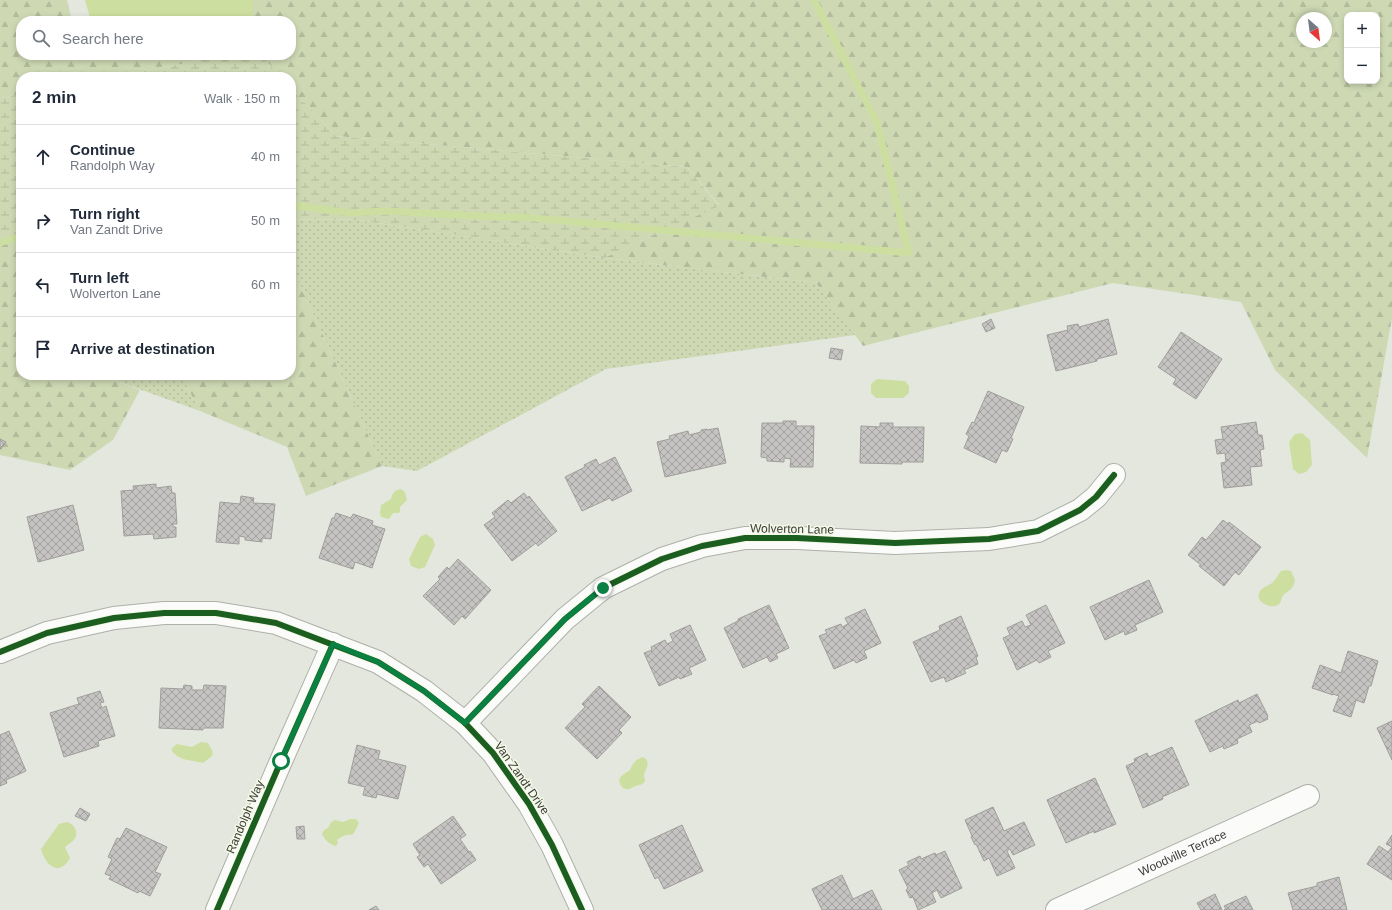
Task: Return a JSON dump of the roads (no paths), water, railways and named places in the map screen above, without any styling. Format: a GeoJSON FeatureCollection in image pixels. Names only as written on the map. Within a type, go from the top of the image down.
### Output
{"type":"FeatureCollection","features":[{"type":"Feature","properties":{"kind":"street","name":"Wolverton Lane"},"geometry":{"type":"LineString","coordinates":[[465,723],[565,619],[603,588],[662,559],[702,546],[745,538],[797,538],[895,543],[989,539],[1038,531],[1080,510],[1096,497],[1114,475]]}},
{"type":"Feature","properties":{"kind":"street","name":"Van Zandt Drive"},"geometry":{"type":"LineString","coordinates":[[0,652],[47,633],[114,618],[164,614],[216,613],[276,623],[378,662],[424,691],[465,723],[493,753],[529,804],[552,845],[582,910]]}},
{"type":"Feature","properties":{"kind":"street","name":"Randolph Way"},"geometry":{"type":"LineString","coordinates":[[217,910],[333,644]]}},
{"type":"Feature","properties":{"kind":"street","name":"Woodville Terrace"},"geometry":{"type":"LineString","coordinates":[[1057,910],[1308,796]]}},
{"type":"Feature","properties":{"kind":"waterway"},"geometry":{"type":"LineString","coordinates":[[296,206],[350,213],[385,211],[534,218],[909,253],[877,123],[814,0]]}},
{"type":"Feature","properties":{"kind":"waterway"},"geometry":{"type":"LineString","coordinates":[[0,243],[16,238]]}}]}
